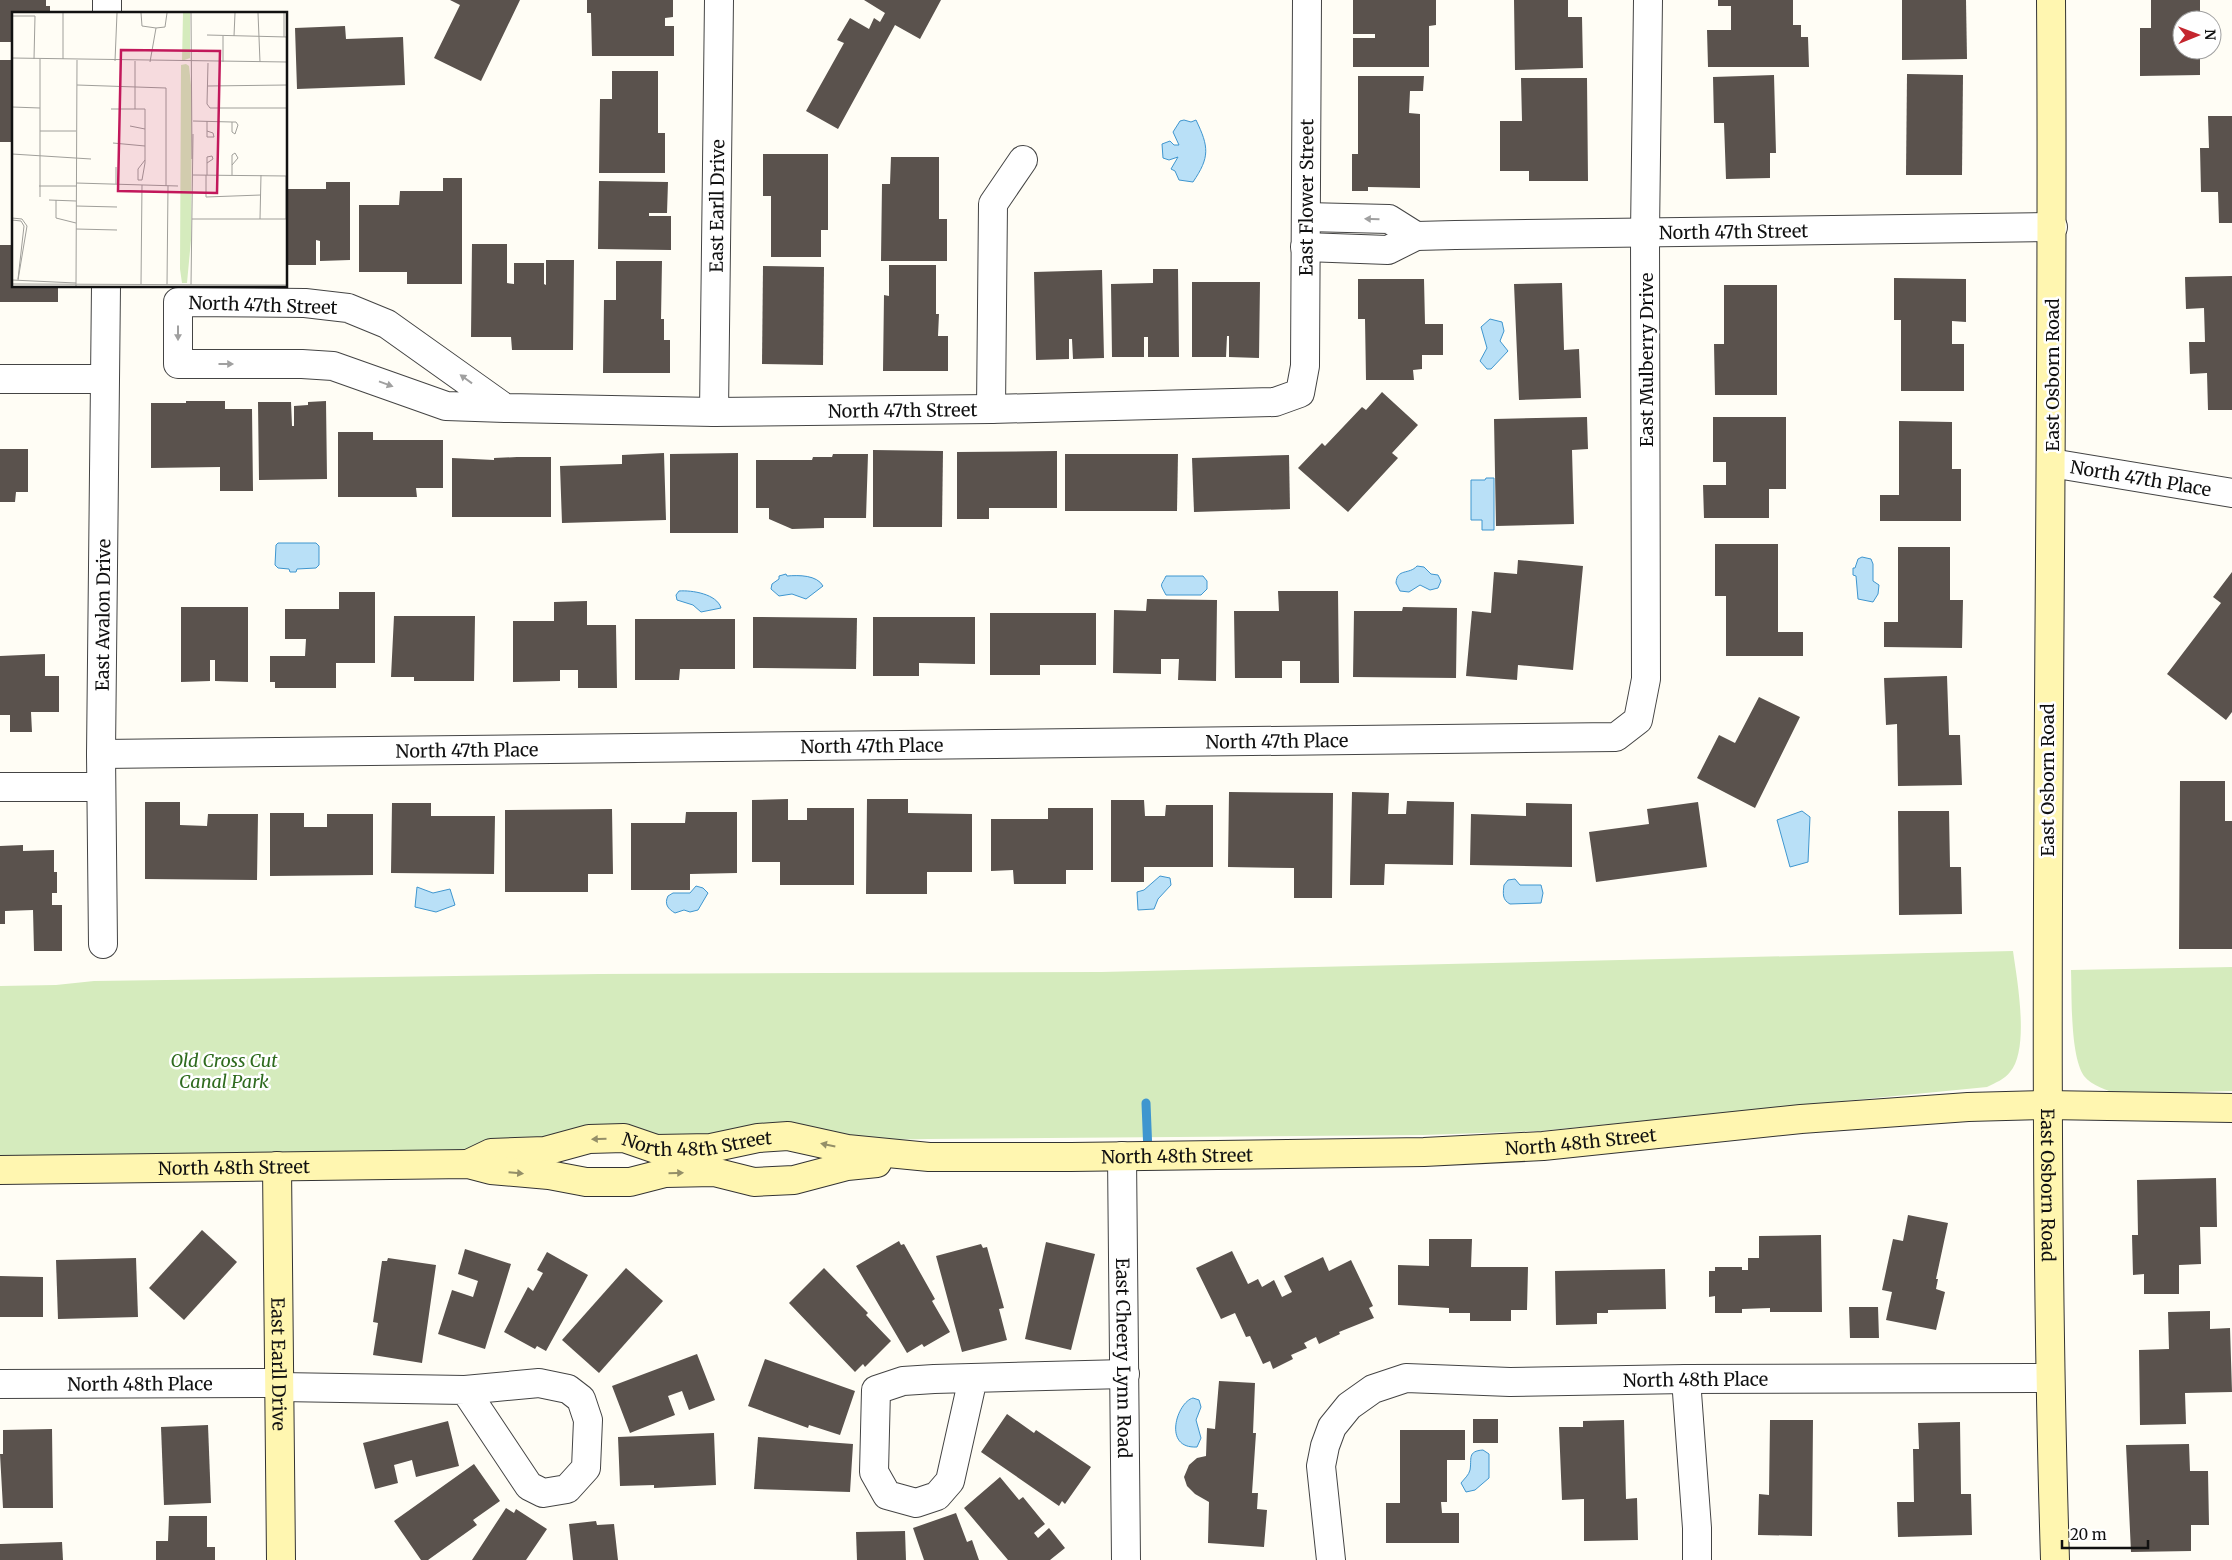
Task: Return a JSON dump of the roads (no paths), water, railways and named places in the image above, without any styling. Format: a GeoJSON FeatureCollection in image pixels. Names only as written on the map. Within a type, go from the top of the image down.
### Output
{"type":"FeatureCollection","features":[{"type":"Feature","properties":{"kind":"street","name":"East Earll Drive"},"geometry":{"type":"LineString","coordinates":[[714,412],[719,0]]}},
{"type":"Feature","properties":{"kind":"street","name":"East Flower Street"},"geometry":{"type":"LineString","coordinates":[[1300,393],[1305,366],[1307,0]]}},
{"type":"Feature","properties":{"kind":"street","name":"East Mulberry Drive"},"geometry":{"type":"LineString","coordinates":[[1638,720],[1646,679],[1645,232],[1648,0]]}},
{"type":"Feature","properties":{"kind":"street","name":"East Osborn Road"},"geometry":{"type":"LineString","coordinates":[[2051,0],[2053,227],[2048,658],[2046,1105],[2049,1378],[2055,1560]]}},
{"type":"Feature","properties":{"kind":"street"},"geometry":{"type":"LineString","coordinates":[[990,409],[993,204],[1023,160]]}},
{"type":"Feature","properties":{"kind":"street"},"geometry":{"type":"LineString","coordinates":[[1306,217],[1389,219],[1416,236]]}},
{"type":"Feature","properties":{"kind":"street","name":"North 47th Street"},"geometry":{"type":"LineString","coordinates":[[1306,247],[1388,250],[1416,236],[2053,227]]}},
{"type":"Feature","properties":{"kind":"street","name":"East Avalon Drive"},"geometry":{"type":"LineString","coordinates":[[103,944],[101,754],[106,288]]}},
{"type":"Feature","properties":{"kind":"street","name":"North 47th Street"},"geometry":{"type":"LineString","coordinates":[[505,408],[387,324],[348,308],[305,303],[178,302],[178,364],[302,364],[333,366],[446,406],[505,408],[714,412],[990,409],[1274,402],[1300,393]]}},
{"type":"Feature","properties":{"kind":"street"},"geometry":{"type":"LineString","coordinates":[[0,379],[104,379]]}},
{"type":"Feature","properties":{"kind":"street","name":"North 47th Place"},"geometry":{"type":"LineString","coordinates":[[2051,463],[2232,493]]}},
{"type":"Feature","properties":{"kind":"street","name":"North 47th Place"},"geometry":{"type":"LineString","coordinates":[[101,754],[1616,737],[1638,720]]}},
{"type":"Feature","properties":{"kind":"street"},"geometry":{"type":"LineString","coordinates":[[0,787],[102,787]]}},
{"type":"Feature","properties":{"kind":"street","name":"North 48th Street"},"geometry":{"type":"LineString","coordinates":[[468,1164],[490,1154],[545,1151],[589,1139],[624,1138],[656,1149],[711,1148],[758,1138],[788,1136],[847,1149],[929,1157],[1424,1152],[1543,1146],[1800,1118],[1968,1107],[2046,1105],[2232,1108]]}},
{"type":"Feature","properties":{"kind":"street","name":"East Cheery Lynn Road"},"geometry":{"type":"LineString","coordinates":[[1122,1156],[1126,1560]]}},
{"type":"Feature","properties":{"kind":"street","name":"North 48th Street"},"geometry":{"type":"LineString","coordinates":[[0,1170],[468,1164],[491,1170],[549,1175],[586,1182],[630,1182],[665,1173],[714,1172],[754,1182],[794,1180],[846,1166],[929,1157]]}},
{"type":"Feature","properties":{"kind":"street","name":"East Earll Drive"},"geometry":{"type":"LineString","coordinates":[[277,1166],[282,1560]]}},
{"type":"Feature","properties":{"kind":"street"},"geometry":{"type":"LineString","coordinates":[[973,1378],[950,1481],[937,1496],[916,1503],[887,1495],[874,1472],[876,1390],[903,1381],[973,1378],[1125,1374]]}},
{"type":"Feature","properties":{"kind":"street","name":"North 48th Place"},"geometry":{"type":"LineString","coordinates":[[1331,1560],[1321,1466],[1325,1446],[1332,1427],[1349,1406],[1373,1389],[1406,1378],[1510,1382],[1686,1379],[2049,1378]]}},
{"type":"Feature","properties":{"kind":"street"},"geometry":{"type":"LineString","coordinates":[[1686,1379],[1697,1528],[1697,1560]]}},
{"type":"Feature","properties":{"kind":"street","name":"North 48th Place"},"geometry":{"type":"LineString","coordinates":[[0,1384],[280,1385],[465,1390],[539,1383],[568,1389],[581,1399],[588,1420],[586,1468],[567,1489],[543,1493],[529,1486],[465,1390]]}},
{"type":"Feature","properties":{"kind":"water"},"geometry":{"type":"Polygon","coordinates":[[[1196,120],[1205,145],[1205,159],[1193,182],[1179,180],[1175,171],[1171,169],[1178,157],[1169,160],[1163,158],[1162,144],[1170,141],[1174,145],[1179,145],[1173,132],[1180,121],[1191,122],[1196,120]]]}},
{"type":"Feature","properties":{"kind":"water"},"geometry":{"type":"Polygon","coordinates":[[[1490,319],[1502,322],[1504,331],[1500,341],[1508,351],[1491,369],[1487,369],[1480,361],[1487,348],[1481,327],[1490,319]]]}},
{"type":"Feature","properties":{"kind":"water"},"geometry":{"type":"Polygon","coordinates":[[[1486,478],[1494,478],[1494,530],[1482,530],[1482,520],[1471,520],[1471,480],[1485,480],[1486,478]]]}},
{"type":"Feature","properties":{"kind":"water"},"geometry":{"type":"Polygon","coordinates":[[[278,543],[316,543],[319,546],[319,565],[316,568],[297,569],[296,572],[278,568],[275,565],[276,545],[278,543]]]}},
{"type":"Feature","properties":{"kind":"water"},"geometry":{"type":"Polygon","coordinates":[[[1862,557],[1871,559],[1873,564],[1873,581],[1879,585],[1878,594],[1873,602],[1858,599],[1856,576],[1853,575],[1853,568],[1855,568],[1858,559],[1862,557]]]}},
{"type":"Feature","properties":{"kind":"water"},"geometry":{"type":"Polygon","coordinates":[[[1417,566],[1424,567],[1431,574],[1438,575],[1441,581],[1438,588],[1430,590],[1420,585],[1409,592],[1400,591],[1396,583],[1399,575],[1417,566]]]}},
{"type":"Feature","properties":{"kind":"water"},"geometry":{"type":"Polygon","coordinates":[[[786,574],[787,576],[812,578],[823,586],[806,599],[792,594],[779,596],[771,589],[772,584],[779,579],[779,576],[786,574]]]}},
{"type":"Feature","properties":{"kind":"water"},"geometry":{"type":"Polygon","coordinates":[[[1166,576],[1203,576],[1207,581],[1207,589],[1201,595],[1166,595],[1162,585],[1166,576]]]}},
{"type":"Feature","properties":{"kind":"water"},"geometry":{"type":"Polygon","coordinates":[[[679,591],[697,592],[709,596],[719,603],[721,608],[701,612],[693,605],[677,600],[676,595],[679,591]]]}},
{"type":"Feature","properties":{"kind":"water"},"geometry":{"type":"Polygon","coordinates":[[[1802,811],[1810,817],[1808,862],[1790,867],[1777,820],[1802,811]]]}},
{"type":"Feature","properties":{"kind":"water"},"geometry":{"type":"Polygon","coordinates":[[[1160,876],[1170,878],[1171,885],[1158,899],[1154,909],[1138,910],[1137,892],[1144,890],[1160,876]]]}},
{"type":"Feature","properties":{"kind":"water"},"geometry":{"type":"Polygon","coordinates":[[[1515,879],[1520,885],[1541,885],[1543,893],[1541,903],[1510,904],[1507,902],[1503,891],[1504,885],[1508,880],[1515,879]]]}},
{"type":"Feature","properties":{"kind":"water"},"geometry":{"type":"Polygon","coordinates":[[[696,886],[703,888],[708,893],[698,910],[690,912],[684,910],[675,913],[669,908],[666,901],[668,896],[673,893],[690,893],[696,886]]]}},
{"type":"Feature","properties":{"kind":"water"},"geometry":{"type":"Polygon","coordinates":[[[417,887],[433,893],[450,889],[455,905],[436,912],[415,907],[417,887]]]}},
{"type":"Feature","properties":{"kind":"water"},"geometry":{"type":"Polygon","coordinates":[[[1193,1398],[1199,1400],[1201,1407],[1196,1420],[1201,1438],[1197,1447],[1186,1446],[1179,1441],[1176,1433],[1178,1416],[1187,1401],[1193,1398]]]}},
{"type":"Feature","properties":{"kind":"water"},"geometry":{"type":"Polygon","coordinates":[[[1483,1450],[1489,1454],[1489,1478],[1475,1490],[1466,1492],[1461,1483],[1468,1475],[1471,1456],[1474,1452],[1483,1450]]]}},
{"type":"Feature","properties":{"kind":"waterway"},"geometry":{"type":"LineString","coordinates":[[1146,1103],[1148,1153]]}},
{"type":"Feature","properties":{"kind":"park label","name":"Old Cross Cut Canal Park"},"geometry":{"type":"Point","coordinates":[224,1070]}}]}
